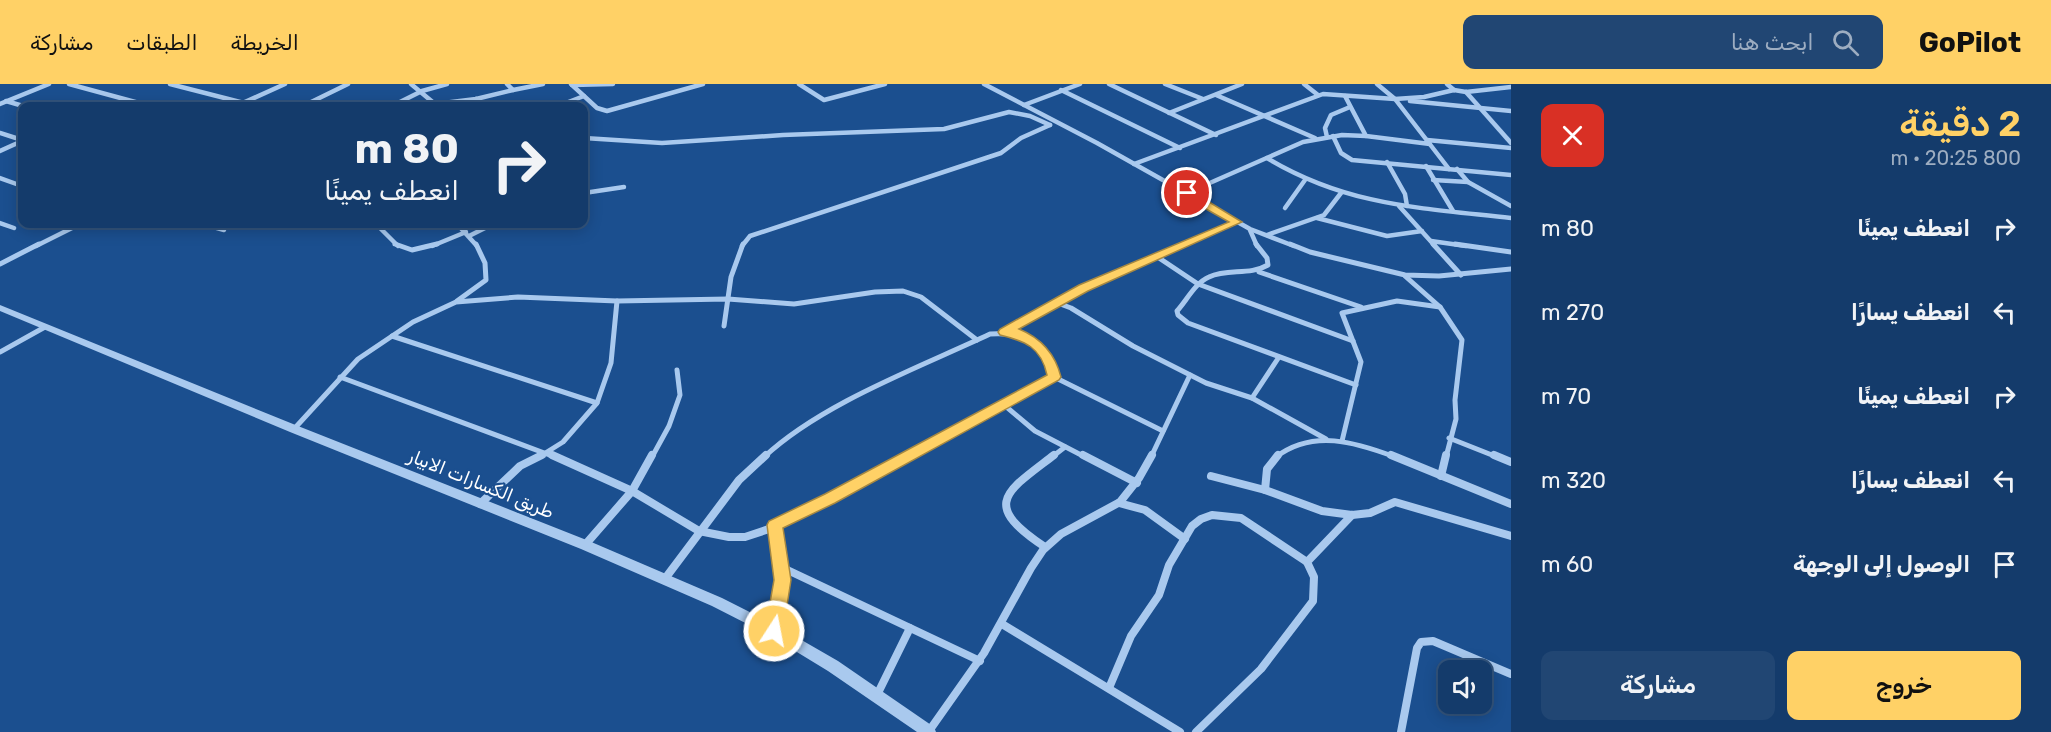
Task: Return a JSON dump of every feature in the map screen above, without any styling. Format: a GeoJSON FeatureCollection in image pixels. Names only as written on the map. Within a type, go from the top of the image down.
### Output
{"type":"FeatureCollection","features":[{"type":"Feature","properties":{"kind":"street"},"geometry":{"type":"LineString","coordinates":[[0,102],[50,84]]}},
{"type":"Feature","properties":{"kind":"street"},"geometry":{"type":"LineString","coordinates":[[69,84],[135,102]]}},
{"type":"Feature","properties":{"kind":"street"},"geometry":{"type":"LineString","coordinates":[[170,84],[240,102]]}},
{"type":"Feature","properties":{"kind":"street"},"geometry":{"type":"LineString","coordinates":[[246,102],[285,84]]}},
{"type":"Feature","properties":{"kind":"street"},"geometry":{"type":"LineString","coordinates":[[311,102],[348,84]]}},
{"type":"Feature","properties":{"kind":"street"},"geometry":{"type":"LineString","coordinates":[[411,84],[433,102]]}},
{"type":"Feature","properties":{"kind":"street"},"geometry":{"type":"LineString","coordinates":[[400,102],[422,91],[447,84]]}},
{"type":"Feature","properties":{"kind":"street"},"geometry":{"type":"LineString","coordinates":[[507,84],[513,90]]}},
{"type":"Feature","properties":{"kind":"street"},"geometry":{"type":"LineString","coordinates":[[451,102],[543,84]]}},
{"type":"Feature","properties":{"kind":"street"},"geometry":{"type":"LineString","coordinates":[[571,85],[613,84]]}},
{"type":"Feature","properties":{"kind":"street"},"geometry":{"type":"LineString","coordinates":[[571,85],[597,108],[607,111],[703,84]]}},
{"type":"Feature","properties":{"kind":"street"},"geometry":{"type":"LineString","coordinates":[[799,84],[824,100],[885,84]]}},
{"type":"Feature","properties":{"kind":"street"},"geometry":{"type":"LineString","coordinates":[[984,84],[1265,236],[1356,265],[1405,275],[1461,275],[1511,269]]}},
{"type":"Feature","properties":{"kind":"street"},"geometry":{"type":"LineString","coordinates":[[1024,105],[1080,84]]}},
{"type":"Feature","properties":{"kind":"street"},"geometry":{"type":"LineString","coordinates":[[1109,84],[1216,135]]}},
{"type":"Feature","properties":{"kind":"street"},"geometry":{"type":"LineString","coordinates":[[1165,84],[1204,100]]}},
{"type":"Feature","properties":{"kind":"street"},"geometry":{"type":"LineString","coordinates":[[1169,113],[1242,84]]}},
{"type":"Feature","properties":{"kind":"street"},"geometry":{"type":"LineString","coordinates":[[1304,84],[1318,95]]}},
{"type":"Feature","properties":{"kind":"street"},"geometry":{"type":"LineString","coordinates":[[1377,84],[1395,99],[1449,169]]}},
{"type":"Feature","properties":{"kind":"street"},"geometry":{"type":"LineString","coordinates":[[1447,84],[1454,90]]}},
{"type":"Feature","properties":{"kind":"street"},"geometry":{"type":"LineString","coordinates":[[1395,99],[1454,90],[1466,92],[1511,87]]}},
{"type":"Feature","properties":{"kind":"street"},"geometry":{"type":"LineString","coordinates":[[1061,90],[1180,148]]}},
{"type":"Feature","properties":{"kind":"street"},"geometry":{"type":"LineString","coordinates":[[1466,92],[1511,143]]}},
{"type":"Feature","properties":{"kind":"street"},"geometry":{"type":"LineString","coordinates":[[1216,95],[1316,138]]}},
{"type":"Feature","properties":{"kind":"street"},"geometry":{"type":"LineString","coordinates":[[1134,164],[1318,95],[1395,99],[1511,111]]}},
{"type":"Feature","properties":{"kind":"street"},"geometry":{"type":"LineString","coordinates":[[568,102],[584,96]]}},
{"type":"Feature","properties":{"kind":"street"},"geometry":{"type":"LineString","coordinates":[[1345,96],[1366,136]]}},
{"type":"Feature","properties":{"kind":"street"},"geometry":{"type":"LineString","coordinates":[[476,99],[479,102]]}},
{"type":"Feature","properties":{"kind":"street"},"geometry":{"type":"LineString","coordinates":[[6,101],[18,105]]}},
{"type":"Feature","properties":{"kind":"street"},"geometry":{"type":"LineString","coordinates":[[1327,137],[1327,120],[1337,111],[1350,107]]}},
{"type":"Feature","properties":{"kind":"street"},"geometry":{"type":"LineString","coordinates":[[588,138],[662,143],[783,135],[944,129],[1009,112],[1053,123]]}},
{"type":"Feature","properties":{"kind":"street"},"geometry":{"type":"LineString","coordinates":[[724,326],[731,274],[741,244],[750,236],[1000,153],[1021,138],[1053,123]]}},
{"type":"Feature","properties":{"kind":"street"},"geometry":{"type":"LineString","coordinates":[[0,133],[18,139]]}},
{"type":"Feature","properties":{"kind":"street"},"geometry":{"type":"LineString","coordinates":[[1334,136],[1341,153],[1348,158],[1511,175]]}},
{"type":"Feature","properties":{"kind":"street"},"geometry":{"type":"LineString","coordinates":[[1187,193],[1316,138],[1366,136],[1511,148]]}},
{"type":"Feature","properties":{"kind":"street"},"geometry":{"type":"LineString","coordinates":[[0,151],[18,142]]}},
{"type":"Feature","properties":{"kind":"street"},"geometry":{"type":"LineString","coordinates":[[1267,158],[1305,180],[1341,193],[1399,206],[1511,218]]}},
{"type":"Feature","properties":{"kind":"street"},"geometry":{"type":"LineString","coordinates":[[1387,162],[1405,194],[1407,206]]}},
{"type":"Feature","properties":{"kind":"street"},"geometry":{"type":"LineString","coordinates":[[1426,166],[1453,211]]}},
{"type":"Feature","properties":{"kind":"street"},"geometry":{"type":"LineString","coordinates":[[1457,170],[1468,182],[1511,206]]}},
{"type":"Feature","properties":{"kind":"street"},"geometry":{"type":"LineString","coordinates":[[0,178],[18,185]]}},
{"type":"Feature","properties":{"kind":"street"},"geometry":{"type":"LineString","coordinates":[[1285,208],[1305,180]]}},
{"type":"Feature","properties":{"kind":"street"},"geometry":{"type":"LineString","coordinates":[[1433,180],[1468,182]]}},
{"type":"Feature","properties":{"kind":"street"},"geometry":{"type":"LineString","coordinates":[[588,192],[624,187]]}},
{"type":"Feature","properties":{"kind":"street"},"geometry":{"type":"LineString","coordinates":[[1265,236],[1328,212],[1341,193]]}},
{"type":"Feature","properties":{"kind":"street"},"geometry":{"type":"LineString","coordinates":[[1399,206],[1461,275]]}},
{"type":"Feature","properties":{"kind":"street"},"geometry":{"type":"LineString","coordinates":[[1317,218],[1353,226],[1377,235],[1387,236],[1422,231]]}},
{"type":"Feature","properties":{"kind":"street"},"geometry":{"type":"LineString","coordinates":[[1005,332],[1055,302],[1237,222]]}},
{"type":"Feature","properties":{"kind":"street"},"geometry":{"type":"LineString","coordinates":[[0,223],[14,228]]}},
{"type":"Feature","properties":{"kind":"street"},"geometry":{"type":"LineString","coordinates":[[0,264],[72,228]]}},
{"type":"Feature","properties":{"kind":"street"},"geometry":{"type":"LineString","coordinates":[[217,228],[224,230]]}},
{"type":"Feature","properties":{"kind":"street"},"geometry":{"type":"LineString","coordinates":[[380,228],[397,247],[407,249],[436,244],[483,228]]}},
{"type":"Feature","properties":{"kind":"street"},"geometry":{"type":"LineString","coordinates":[[294,429],[358,359],[413,322],[456,302],[486,280],[488,268],[484,256],[461,228]]}},
{"type":"Feature","properties":{"kind":"street"},"geometry":{"type":"LineString","coordinates":[[1250,229],[1257,247],[1269,261],[1268,266],[1259,272]]}},
{"type":"Feature","properties":{"kind":"street"},"geometry":{"type":"LineString","coordinates":[[1431,241],[1511,252]]}},
{"type":"Feature","properties":{"kind":"street"},"geometry":{"type":"LineString","coordinates":[[1156,256],[1198,284],[1353,341]]}},
{"type":"Feature","properties":{"kind":"street"},"geometry":{"type":"LineString","coordinates":[[1356,385],[1181,318],[1177,311],[1192,296],[1198,284],[1219,274],[1259,272],[1361,307]]}},
{"type":"Feature","properties":{"kind":"street"},"geometry":{"type":"LineString","coordinates":[[1405,275],[1440,307],[1462,340],[1455,400],[1456,419],[1449,438],[1441,476]]}},
{"type":"Feature","properties":{"kind":"street"},"geometry":{"type":"LineString","coordinates":[[456,302],[518,297],[617,301],[728,299],[794,304],[875,292],[903,291],[921,297],[977,340]]}},
{"type":"Feature","properties":{"kind":"street"},"geometry":{"type":"LineString","coordinates":[[480,504],[520,466],[548,453],[563,442],[597,403],[611,363],[617,301]]}},
{"type":"Feature","properties":{"kind":"street"},"geometry":{"type":"LineString","coordinates":[[1342,441],[1361,362],[1342,313],[1361,307],[1397,301],[1440,307]]}},
{"type":"Feature","properties":{"kind":"street"},"geometry":{"type":"LineString","coordinates":[[1055,302],[1071,308],[1133,346],[1190,375],[1217,387],[1252,398],[1326,439]]}},
{"type":"Feature","properties":{"kind":"street","name":"طريق الكسارات الابيار"},"geometry":{"type":"LineString","coordinates":[[0,308],[585,545],[717,602],[774,631],[833,666],[929,732]]}},
{"type":"Feature","properties":{"kind":"street"},"geometry":{"type":"LineString","coordinates":[[0,352],[45,327]]}},
{"type":"Feature","properties":{"kind":"street"},"geometry":{"type":"LineString","coordinates":[[664,580],[740,480],[767,453],[802,426],[833,408],[990,334],[1017,333],[1040,347],[1051,363],[1054,377]]}},
{"type":"Feature","properties":{"kind":"street"},"geometry":{"type":"LineString","coordinates":[[392,336],[597,403]]}},
{"type":"Feature","properties":{"kind":"street"},"geometry":{"type":"LineString","coordinates":[[1252,398],[1279,357]]}},
{"type":"Feature","properties":{"kind":"street"},"geometry":{"type":"LineString","coordinates":[[585,545],[632,491],[675,413],[680,395],[677,370]]}},
{"type":"Feature","properties":{"kind":"street"},"geometry":{"type":"LineString","coordinates":[[929,732],[980,661],[1002,624],[1032,564],[1045,547],[1064,532],[1119,503],[1137,483],[1190,375]]}},
{"type":"Feature","properties":{"kind":"street"},"geometry":{"type":"LineString","coordinates":[[340,377],[548,453],[632,491],[699,531],[729,537],[745,537],[830,499],[1054,377]]}},
{"type":"Feature","properties":{"kind":"street"},"geometry":{"type":"LineString","coordinates":[[1054,377],[1162,431]]}},
{"type":"Feature","properties":{"kind":"street"},"geometry":{"type":"LineString","coordinates":[[1003,404],[1035,431],[1137,483]]}},
{"type":"Feature","properties":{"kind":"street"},"geometry":{"type":"LineString","coordinates":[[1449,438],[1511,462]]}},
{"type":"Feature","properties":{"kind":"street"},"geometry":{"type":"LineString","coordinates":[[1265,490],[1266,472],[1270,463],[1296,446],[1326,439],[1342,441],[1390,456],[1511,504]]}},
{"type":"Feature","properties":{"kind":"street"},"geometry":{"type":"LineString","coordinates":[[1045,547],[1020,530],[1011,520],[1005,508],[1007,495],[1011,488],[1065,447]]}},
{"type":"Feature","properties":{"kind":"street"},"geometry":{"type":"LineString","coordinates":[[1211,476],[1265,490],[1322,511],[1352,515],[1370,513],[1395,502],[1511,536]]}},
{"type":"Feature","properties":{"kind":"street"},"geometry":{"type":"LineString","coordinates":[[1119,503],[1145,510],[1185,539]]}},
{"type":"Feature","properties":{"kind":"street"},"geometry":{"type":"LineString","coordinates":[[1109,688],[1131,636],[1159,594],[1169,565],[1192,526],[1212,515],[1227,514],[1241,518],[1307,562],[1314,577],[1313,601],[1283,637],[1261,669],[1196,732]]}},
{"type":"Feature","properties":{"kind":"street"},"geometry":{"type":"LineString","coordinates":[[1307,562],[1352,515]]}},
{"type":"Feature","properties":{"kind":"street"},"geometry":{"type":"LineString","coordinates":[[774,631],[782,592],[775,525]]}},
{"type":"Feature","properties":{"kind":"street"},"geometry":{"type":"LineString","coordinates":[[781,567],[980,661]]}},
{"type":"Feature","properties":{"kind":"street"},"geometry":{"type":"LineString","coordinates":[[1002,624],[1180,732]]}},
{"type":"Feature","properties":{"kind":"street"},"geometry":{"type":"LineString","coordinates":[[876,697],[910,628]]}},
{"type":"Feature","properties":{"kind":"street"},"geometry":{"type":"LineString","coordinates":[[1401,732],[1417,648],[1421,642],[1434,642],[1511,674]]}},
{"type":"Feature","properties":{"kind":"route"},"geometry":{"type":"LineString","coordinates":[[774,631],[782,592],[775,525],[830,499],[1054,377],[1051,363],[1040,347],[1017,333],[1005,332],[1083,288],[1237,222],[1187,193]]}}]}
